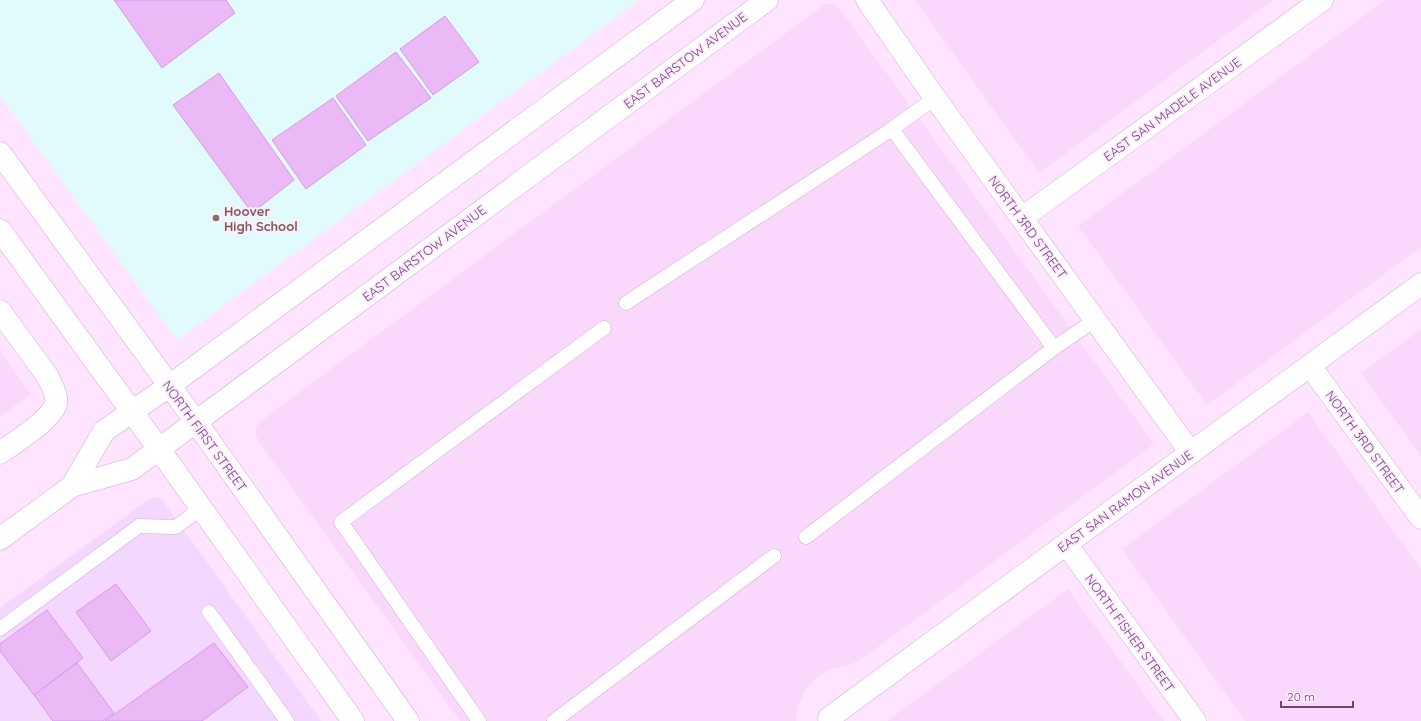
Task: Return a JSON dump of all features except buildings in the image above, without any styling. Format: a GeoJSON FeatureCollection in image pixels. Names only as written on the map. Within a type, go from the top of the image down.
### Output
{"type":"FeatureCollection","features":[{"type":"Feature","properties":{"kind":"main road","name":"EAST BARSTOW AVENUE"},"geometry":{"type":"LineString","coordinates":[[72,486],[104,432],[169,386],[692,0]]}},
{"type":"Feature","properties":{"kind":"main road","name":"EAST BARSTOW AVENUE"},"geometry":{"type":"LineString","coordinates":[[0,539],[72,486],[132,469],[767,0]]}},
{"type":"Feature","properties":{"kind":"main road","name":"NORTH 3RD STREET"},"geometry":{"type":"LineString","coordinates":[[867,0],[1191,453]]}},
{"type":"Feature","properties":{"kind":"main road","name":"EAST SAN MADELE AVENUE"},"geometry":{"type":"LineString","coordinates":[[1022,218],[1322,0]]}},
{"type":"Feature","properties":{"kind":"main road","name":"NORTH FIRST STREET"},"geometry":{"type":"LineString","coordinates":[[0,153],[196,422],[408,721]]}},
{"type":"Feature","properties":{"kind":"main road"},"geometry":{"type":"LineString","coordinates":[[0,230],[159,449],[353,721]]}},
{"type":"Feature","properties":{"kind":"main road","name":"EAST SAN RAMON AVENUE"},"geometry":{"type":"LineString","coordinates":[[830,719],[1421,284]]}},
{"type":"Feature","properties":{"kind":"main road"},"geometry":{"type":"LineString","coordinates":[[0,311],[48,377],[53,388],[56,403],[52,412],[41,423],[0,453]]}},
{"type":"Feature","properties":{"kind":"main road","name":"NORTH 3RD STREET"},"geometry":{"type":"LineString","coordinates":[[1310,366],[1421,518]]}},
{"type":"Feature","properties":{"kind":"main road","name":"NORTH FISHER STREET"},"geometry":{"type":"LineString","coordinates":[[1066,544],[1195,721]]}},
{"type":"Feature","properties":{"kind":"lane"},"geometry":{"type":"LineString","coordinates":[[626,303],[892,129],[936,98]]}},
{"type":"Feature","properties":{"kind":"lane"},"geometry":{"type":"LineString","coordinates":[[892,129],[1054,348]]}},
{"type":"Feature","properties":{"kind":"lane"},"geometry":{"type":"LineString","coordinates":[[806,537],[1054,348],[1095,320]]}},
{"type":"Feature","properties":{"kind":"lane"},"geometry":{"type":"LineString","coordinates":[[479,721],[341,522],[604,328]]}},
{"type":"Feature","properties":{"kind":"lane"},"geometry":{"type":"LineString","coordinates":[[0,629],[139,526],[176,527],[201,508]]}},
{"type":"Feature","properties":{"kind":"lane"},"geometry":{"type":"LineString","coordinates":[[554,721],[774,556]]}},
{"type":"Feature","properties":{"kind":"lane"},"geometry":{"type":"LineString","coordinates":[[209,612],[287,721]]}},
{"type":"Feature","properties":{"kind":"shaded area","name":"Hoover High School"},"geometry":{"type":"Polygon","coordinates":[[[0,0],[640,0],[177,340],[0,96],[0,0]]]}},
{"type":"Feature","properties":{"kind":"shaded area"},"geometry":{"type":"Polygon","coordinates":[[[915,0],[1273,0],[1039,173],[915,0]]]}},
{"type":"Feature","properties":{"kind":"shaded area"},"geometry":{"type":"Polygon","coordinates":[[[1385,0],[1421,0],[1421,247],[1207,405],[1078,226],[1385,0]]]}},
{"type":"Feature","properties":{"kind":"shaded area"},"geometry":{"type":"Polygon","coordinates":[[[832,3],[838,6],[1154,444],[863,658],[852,664],[829,670],[816,678],[804,692],[797,709],[797,721],[460,721],[259,442],[256,436],[258,423],[825,4],[832,3]]]}},
{"type":"Feature","properties":{"kind":"shaded area"},"geometry":{"type":"Polygon","coordinates":[[[1421,329],[1421,456],[1361,373],[1421,329]]]}},
{"type":"Feature","properties":{"kind":"shaded area"},"geometry":{"type":"Polygon","coordinates":[[[0,351],[31,394],[0,417],[0,351]]]}},
{"type":"Feature","properties":{"kind":"shaded area"},"geometry":{"type":"Polygon","coordinates":[[[1308,412],[1421,569],[1421,721],[1245,721],[1122,549],[1308,412]]]}},
{"type":"Feature","properties":{"kind":"shaded area"},"geometry":{"type":"Polygon","coordinates":[[[156,497],[163,501],[321,721],[0,721],[0,608],[148,500],[156,497]]]}},
{"type":"Feature","properties":{"kind":"shaded area"},"geometry":{"type":"Polygon","coordinates":[[[1068,589],[1164,721],[887,721],[1068,589]]]}},
{"type":"Feature","properties":{"kind":"place","name":"Hoover High School"},"geometry":{"type":"Point","coordinates":[216,218]}}]}
